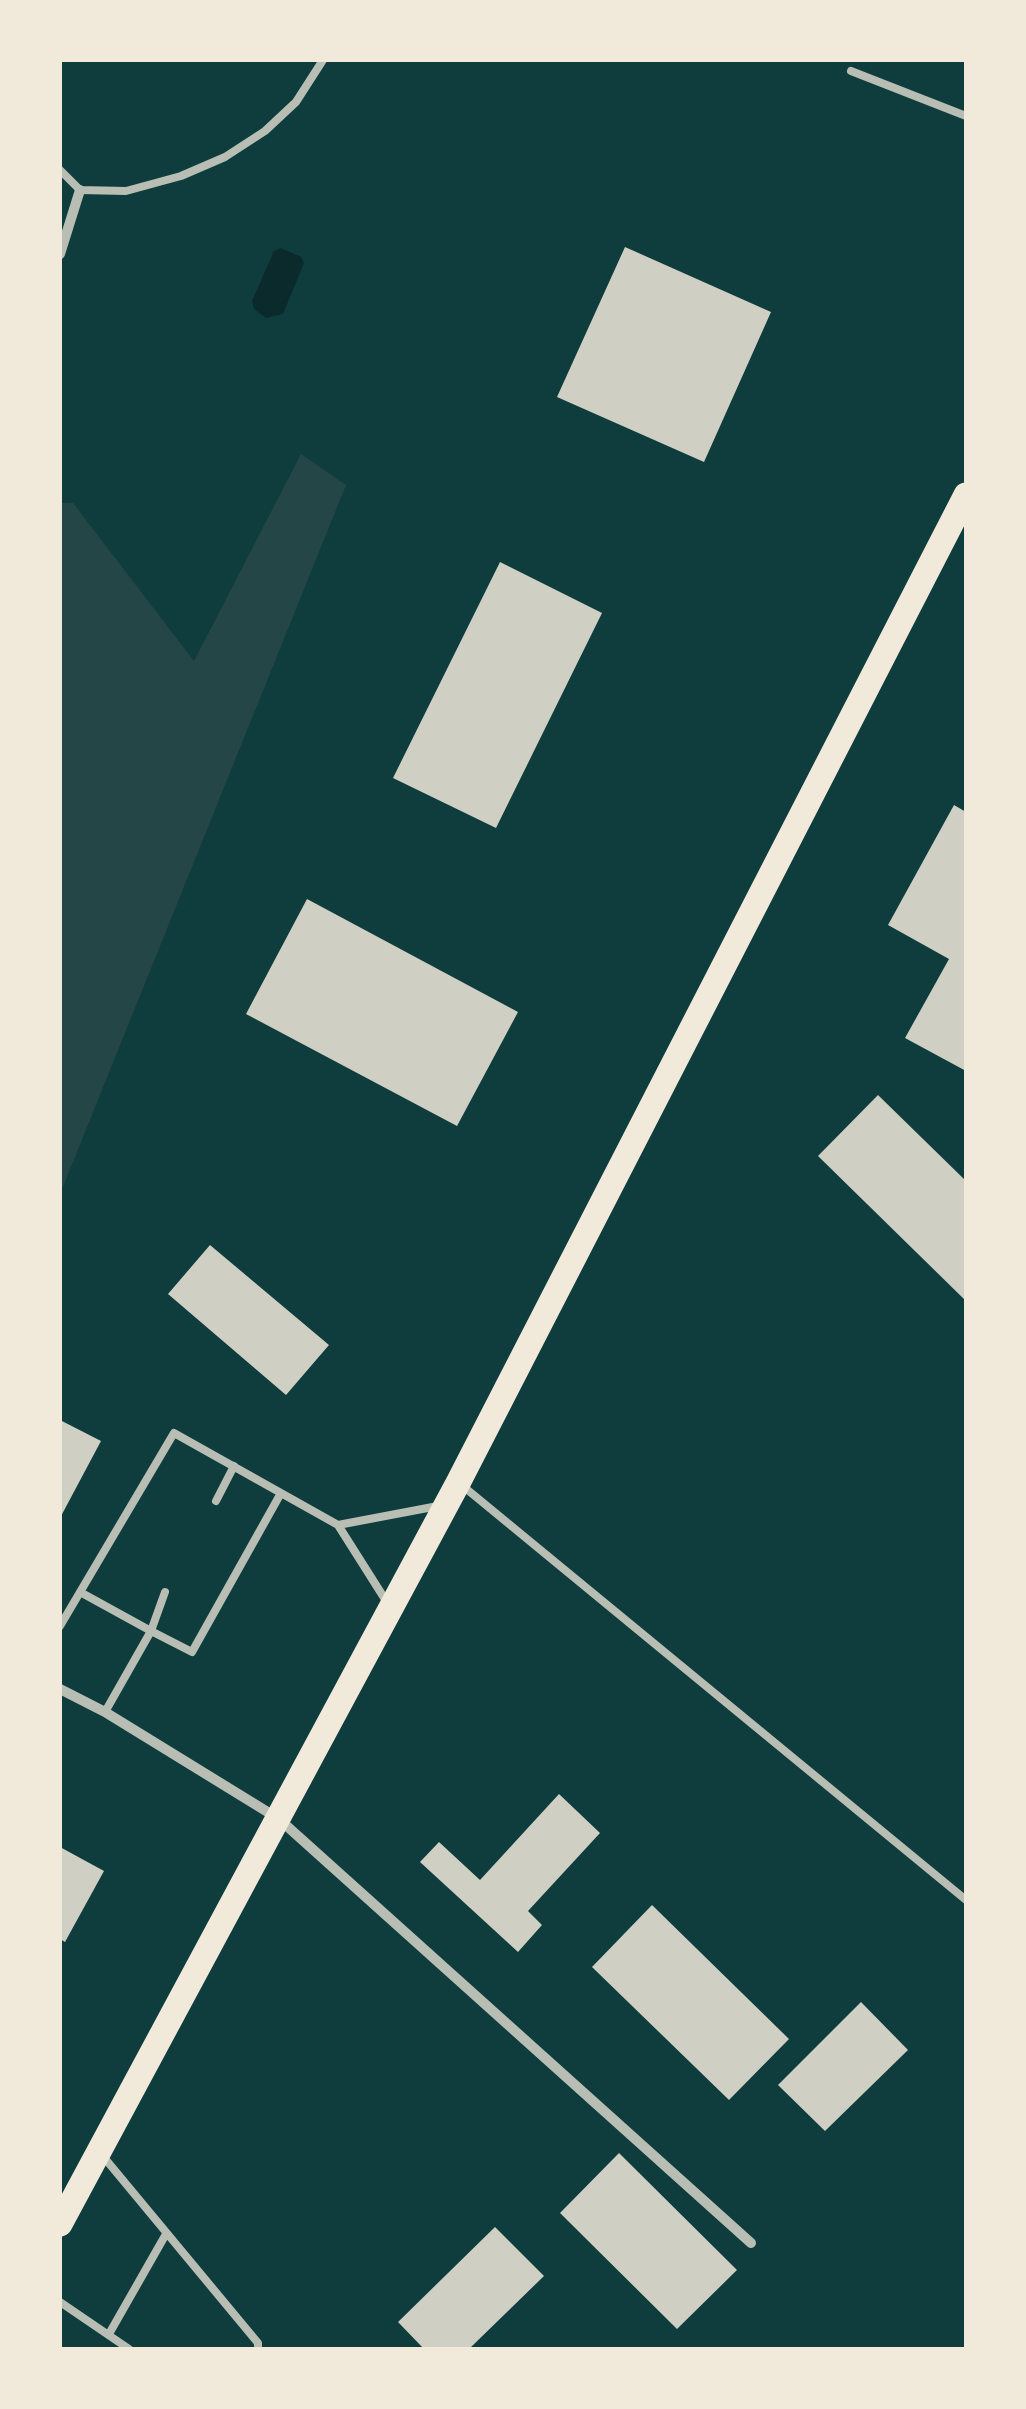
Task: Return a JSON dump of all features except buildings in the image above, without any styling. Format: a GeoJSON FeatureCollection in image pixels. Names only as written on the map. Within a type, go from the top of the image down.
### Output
{"type":"FeatureCollection","features":[{"type":"Feature","properties":{"kind":"main road"},"geometry":{"type":"LineString","coordinates":[[60,2224],[453,1493],[966,495]]}},
{"type":"Feature","properties":{"kind":"street"},"geometry":{"type":"LineString","coordinates":[[60,254],[80,190]]}},
{"type":"Feature","properties":{"kind":"street"},"geometry":{"type":"LineString","coordinates":[[60,1689],[105,1712],[280,1819],[751,2243]]}},
{"type":"Feature","properties":{"kind":"lane"},"geometry":{"type":"LineString","coordinates":[[60,170],[80,190],[126,191],[181,176],[225,158],[265,132],[296,102],[323,60]]}},
{"type":"Feature","properties":{"kind":"lane"},"geometry":{"type":"LineString","coordinates":[[851,70],[966,116]]}},
{"type":"Feature","properties":{"kind":"lane"},"geometry":{"type":"LineString","coordinates":[[60,1626],[174,1433],[338,1524],[391,1609]]}},
{"type":"Feature","properties":{"kind":"lane"},"geometry":{"type":"LineString","coordinates":[[216,1501],[234,1466]]}},
{"type":"Feature","properties":{"kind":"lane"},"geometry":{"type":"LineString","coordinates":[[80,1592],[192,1652],[281,1493]]}},
{"type":"Feature","properties":{"kind":"lane"},"geometry":{"type":"LineString","coordinates":[[338,1524],[453,1493],[966,1900]]}},
{"type":"Feature","properties":{"kind":"lane"},"geometry":{"type":"LineString","coordinates":[[105,1712],[150,1631],[165,1592]]}},
{"type":"Feature","properties":{"kind":"lane"},"geometry":{"type":"LineString","coordinates":[[100,2151],[258,2342],[258,2349]]}},
{"type":"Feature","properties":{"kind":"lane"},"geometry":{"type":"LineString","coordinates":[[109,2334],[166,2234]]}},
{"type":"Feature","properties":{"kind":"lane"},"geometry":{"type":"LineString","coordinates":[[60,2302],[130,2349]]}},
{"type":"Feature","properties":{"kind":"shaded area"},"geometry":{"type":"Polygon","coordinates":[[[281,248],[301,257],[304,263],[283,314],[266,318],[254,309],[252,301],[274,251],[281,248]]]}},
{"type":"Feature","properties":{"kind":"shaded area"},"geometry":{"type":"Polygon","coordinates":[[[301,454],[346,485],[60,1194],[60,503],[73,503],[194,661],[301,454]]]}}]}
